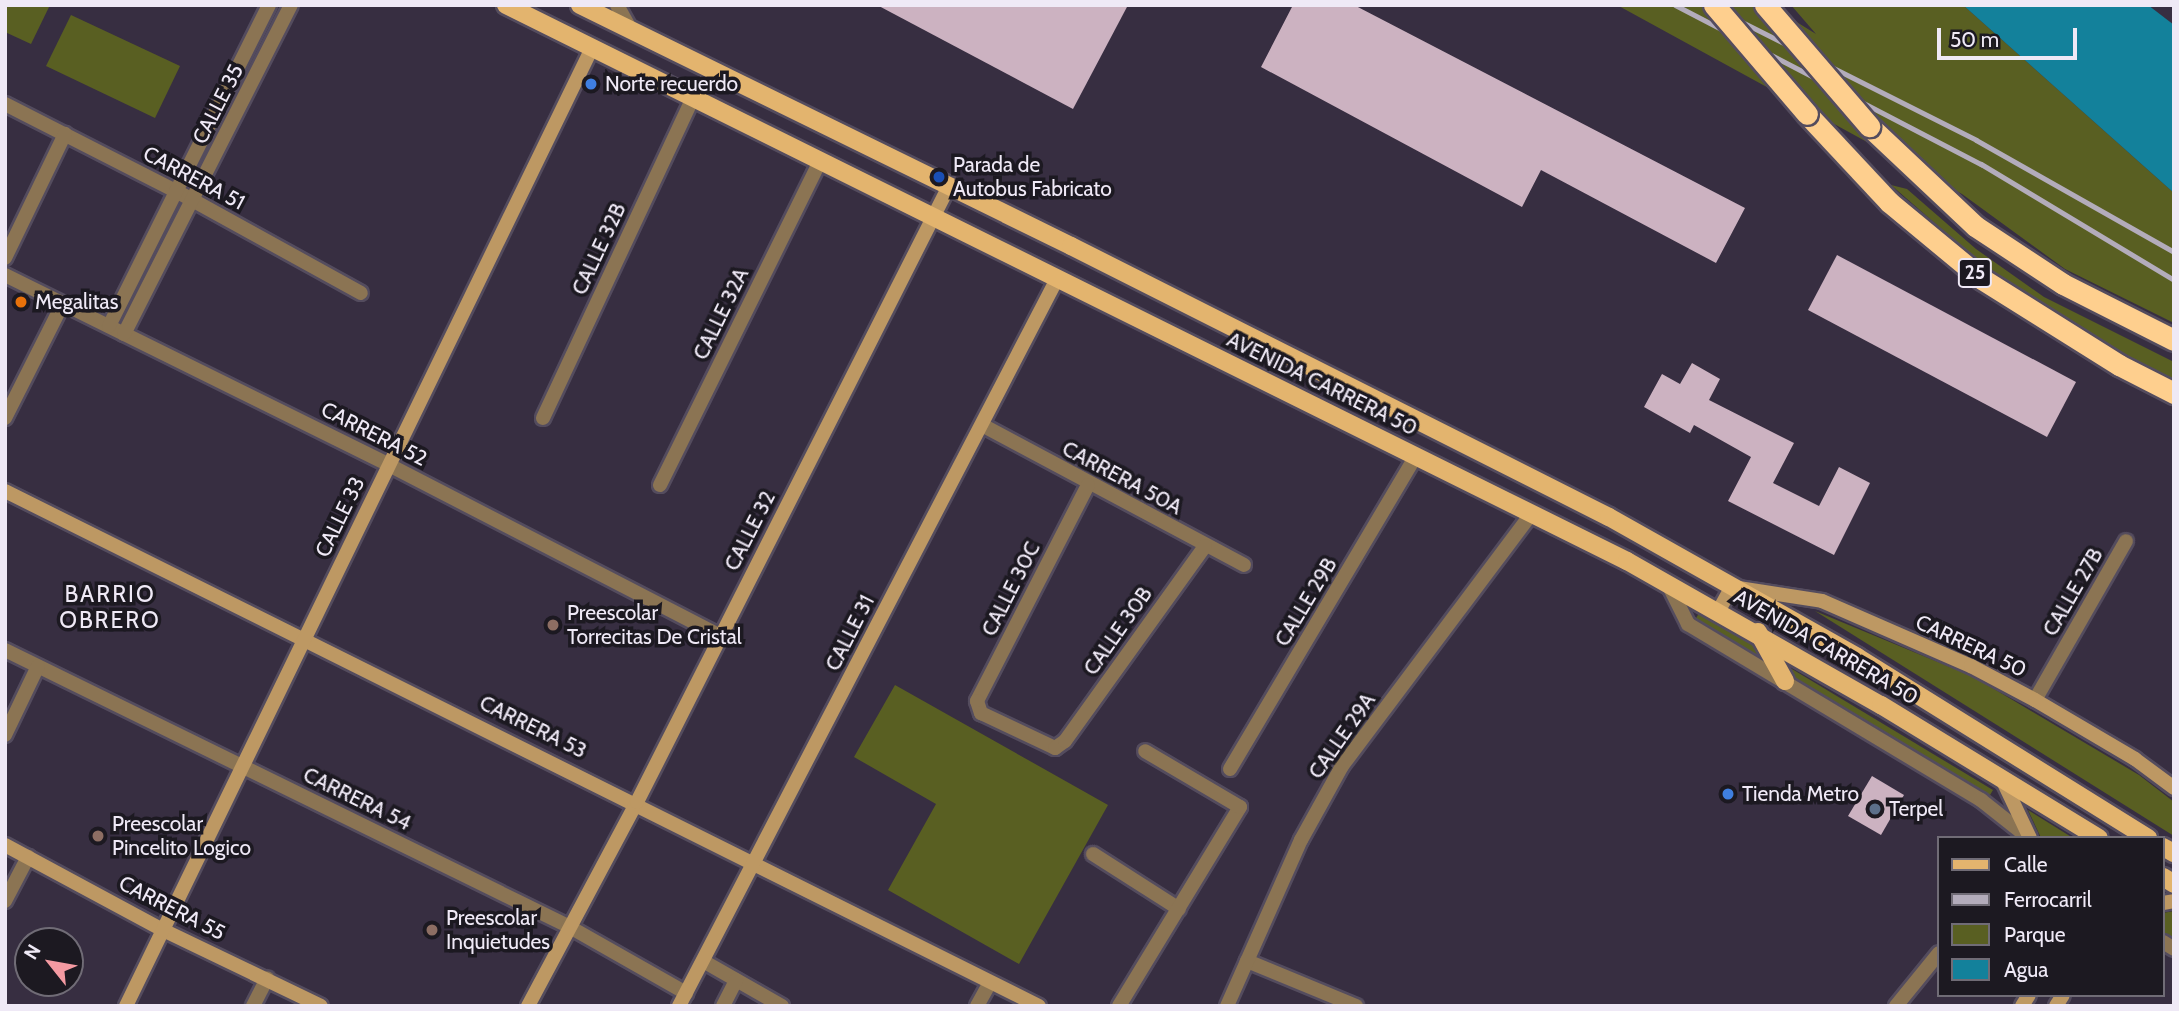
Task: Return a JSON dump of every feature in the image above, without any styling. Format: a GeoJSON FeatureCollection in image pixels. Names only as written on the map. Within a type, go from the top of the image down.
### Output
{"type":"FeatureCollection","features":[{"type":"Feature","properties":{"kind":"highway","name":"25"},"geometry":{"type":"LineString","coordinates":[[1714,5],[1807,114],[1889,202],[1982,279],[2097,352],[2174,393]]}},
{"type":"Feature","properties":{"kind":"highway","name":"25"},"geometry":{"type":"LineString","coordinates":[[1765,5],[1869,126],[1975,226],[2063,284],[2174,340]]}},
{"type":"Feature","properties":{"kind":"main road","name":"AVENIDA CARRERA 50"},"geometry":{"type":"LineString","coordinates":[[506,5],[1667,582],[1758,632],[2096,836]]}},
{"type":"Feature","properties":{"kind":"main road","name":"AVENIDA CARRERA 50"},"geometry":{"type":"LineString","coordinates":[[580,5],[949,186],[1578,501],[1857,657],[2145,836]]}},
{"type":"Feature","properties":{"kind":"main road"},"geometry":{"type":"LineString","coordinates":[[1758,632],[1785,681]]}},
{"type":"Feature","properties":{"kind":"street","name":"CALLE 35"},"geometry":{"type":"LineString","coordinates":[[109,326],[269,5]]}},
{"type":"Feature","properties":{"kind":"street","name":"CALLE 35"},"geometry":{"type":"LineString","coordinates":[[124,334],[291,5]]}},
{"type":"Feature","properties":{"kind":"street"},"geometry":{"type":"LineString","coordinates":[[617,5],[631,30]]}},
{"type":"Feature","properties":{"kind":"street","name":"CALLE 33"},"geometry":{"type":"LineString","coordinates":[[126,1006],[592,48]]}},
{"type":"Feature","properties":{"kind":"street","name":"CALLE 32B"},"geometry":{"type":"LineString","coordinates":[[543,418],[693,98]]}},
{"type":"Feature","properties":{"kind":"street","name":"CARRERA 51"},"geometry":{"type":"LineString","coordinates":[[5,104],[176,191],[362,293]]}},
{"type":"Feature","properties":{"kind":"street"},"geometry":{"type":"LineString","coordinates":[[5,258],[65,134]]}},
{"type":"Feature","properties":{"kind":"street","name":"CALLE 32A"},"geometry":{"type":"LineString","coordinates":[[660,485],[820,161]]}},
{"type":"Feature","properties":{"kind":"street","name":"CALLE 32"},"geometry":{"type":"LineString","coordinates":[[528,1006],[568,926],[637,802],[949,186]]}},
{"type":"Feature","properties":{"kind":"street","name":"CARRERA 52"},"geometry":{"type":"LineString","coordinates":[[5,275],[389,465],[720,636]]}},
{"type":"Feature","properties":{"kind":"street","name":"CALLE 31"},"geometry":{"type":"LineString","coordinates":[[682,999],[1057,279]]}},
{"type":"Feature","properties":{"kind":"street"},"geometry":{"type":"LineString","coordinates":[[5,418],[62,304]]}},
{"type":"Feature","properties":{"kind":"street","name":"CARRERA 50A"},"geometry":{"type":"LineString","coordinates":[[982,425],[1088,485],[1244,565]]}},
{"type":"Feature","properties":{"kind":"street","name":"CALLE 29B"},"geometry":{"type":"LineString","coordinates":[[1230,769],[1416,456]]}},
{"type":"Feature","properties":{"kind":"street","name":"CALLE 30C"},"geometry":{"type":"LineString","coordinates":[[1065,741],[1055,748],[981,713],[977,701],[1088,485]]}},
{"type":"Feature","properties":{"kind":"street","name":"CARRERA 53"},"geometry":{"type":"LineString","coordinates":[[5,491],[637,802],[1039,1006]]}},
{"type":"Feature","properties":{"kind":"street","name":"CALLE 29A"},"geometry":{"type":"LineString","coordinates":[[1227,1006],[1301,839],[1342,766],[1532,513]]}},
{"type":"Feature","properties":{"kind":"street","name":"CALLE 27B"},"geometry":{"type":"LineString","coordinates":[[2035,700],[2126,541]]}},
{"type":"Feature","properties":{"kind":"street","name":"CALLE 30B"},"geometry":{"type":"LineString","coordinates":[[1065,741],[1205,545]]}},
{"type":"Feature","properties":{"kind":"street"},"geometry":{"type":"LineString","coordinates":[[1667,582],[1688,624],[1993,807],[2027,836]]}},
{"type":"Feature","properties":{"kind":"street"},"geometry":{"type":"LineString","coordinates":[[1719,610],[1732,587]]}},
{"type":"Feature","properties":{"kind":"street","name":"CARRERA 50"},"geometry":{"type":"LineString","coordinates":[[1732,587],[1822,601],[1971,666],[2135,759],[2174,788]]}},
{"type":"Feature","properties":{"kind":"street","name":"CARRERA 54"},"geometry":{"type":"LineString","coordinates":[[5,650],[568,926],[682,999]]}},
{"type":"Feature","properties":{"kind":"street"},"geometry":{"type":"LineString","coordinates":[[5,735],[38,666]]}},
{"type":"Feature","properties":{"kind":"street"},"geometry":{"type":"LineString","coordinates":[[1119,1006],[1240,807],[1145,751]]}},
{"type":"Feature","properties":{"kind":"street"},"geometry":{"type":"LineString","coordinates":[[2002,779],[2028,836]]}},
{"type":"Feature","properties":{"kind":"street","name":"CARRERA 55"},"geometry":{"type":"LineString","coordinates":[[5,845],[163,930],[321,1006]]}},
{"type":"Feature","properties":{"kind":"street"},"geometry":{"type":"LineString","coordinates":[[1093,854],[1179,909]]}},
{"type":"Feature","properties":{"kind":"street"},"geometry":{"type":"LineString","coordinates":[[5,901],[28,857]]}},
{"type":"Feature","properties":{"kind":"street"},"geometry":{"type":"LineString","coordinates":[[1896,1006],[1938,954]]}},
{"type":"Feature","properties":{"kind":"street"},"geometry":{"type":"LineString","coordinates":[[703,961],[782,1006]]}},
{"type":"Feature","properties":{"kind":"street"},"geometry":{"type":"LineString","coordinates":[[1247,961],[1356,1006]]}},
{"type":"Feature","properties":{"kind":"street"},"geometry":{"type":"LineString","coordinates":[[253,1006],[267,978]]}},
{"type":"Feature","properties":{"kind":"street"},"geometry":{"type":"LineString","coordinates":[[723,1006],[736,980]]}},
{"type":"Feature","properties":{"kind":"street"},"geometry":{"type":"LineString","coordinates":[[977,1006],[990,983]]}},
{"type":"Feature","properties":{"kind":"green space"},"geometry":{"type":"Polygon","coordinates":[[[5,5],[50,5],[31,44],[5,32],[5,5]]]}},
{"type":"Feature","properties":{"kind":"green space"},"geometry":{"type":"Polygon","coordinates":[[[1617,5],[1769,5],[1816,34],[1791,5],[1963,5],[2174,193],[2174,323],[2065,269],[1962,194],[1617,5]]]}},
{"type":"Feature","properties":{"kind":"green space"},"geometry":{"type":"Polygon","coordinates":[[[71,15],[180,66],[155,118],[46,66],[71,15]]]}},
{"type":"Feature","properties":{"kind":"green space"},"geometry":{"type":"Polygon","coordinates":[[[1891,185],[1907,189],[1976,249],[2044,297],[2174,362],[2174,382],[2062,324],[2014,292],[1891,185]]]}},
{"type":"Feature","properties":{"kind":"green space"},"geometry":{"type":"Polygon","coordinates":[[[1815,611],[1974,677],[2139,775],[2174,802],[2174,836],[1815,611]]]}},
{"type":"Feature","properties":{"kind":"green space"},"geometry":{"type":"Polygon","coordinates":[[[1699,613],[1754,646],[1761,660],[1695,620],[1699,613]]]}},
{"type":"Feature","properties":{"kind":"green space"},"geometry":{"type":"Polygon","coordinates":[[[1792,669],[1993,790],[1990,795],[1789,674],[1792,669]]]}},
{"type":"Feature","properties":{"kind":"green space"},"geometry":{"type":"Polygon","coordinates":[[[895,685],[1108,805],[1019,964],[888,890],[936,804],[854,757],[895,685]]]}},
{"type":"Feature","properties":{"kind":"green space"},"geometry":{"type":"Polygon","coordinates":[[[2028,810],[2070,836],[2040,836],[2028,810]]]}},
{"type":"Feature","properties":{"kind":"green space"},"geometry":{"type":"Polygon","coordinates":[[[2174,911],[2174,940],[2165,935],[2165,913],[2174,911]]]}},
{"type":"Feature","properties":{"kind":"water"},"geometry":{"type":"Polygon","coordinates":[[[1963,5],[2148,5],[2174,25],[2174,193],[1963,5]]]}},
{"type":"Feature","properties":{"kind":"building"},"geometry":{"type":"Polygon","coordinates":[[[877,5],[1128,5],[1073,109],[877,5]]]}},
{"type":"Feature","properties":{"kind":"building"},"geometry":{"type":"Polygon","coordinates":[[[1293,5],[1354,5],[1745,208],[1716,263],[1541,170],[1522,207],[1261,67],[1293,5]]]}},
{"type":"Feature","properties":{"kind":"building"},"geometry":{"type":"Polygon","coordinates":[[[1837,255],[2076,382],[2047,437],[1808,310],[1837,255]]]}},
{"type":"Feature","properties":{"kind":"building"},"geometry":{"type":"Polygon","coordinates":[[[1692,363],[1720,379],[1709,400],[1794,443],[1773,483],[1819,506],[1839,467],[1870,483],[1834,555],[1728,501],[1751,457],[1694,425],[1690,433],[1644,407],[1662,374],[1680,384],[1692,363]]]}},
{"type":"Feature","properties":{"kind":"building","name":"Terpel"},"geometry":{"type":"Polygon","coordinates":[[[1872,776],[1904,795],[1881,835],[1848,816],[1872,776]]]}},
{"type":"Feature","properties":{"kind":"railway"},"geometry":{"type":"LineString","coordinates":[[1675,5],[1981,164],[2174,280]]}},
{"type":"Feature","properties":{"kind":"railway"},"geometry":{"type":"LineString","coordinates":[[1708,5],[1976,140],[2174,252]]}},
{"type":"Feature","properties":{"kind":"place","name":"Norte recuerdo"},"geometry":{"type":"Point","coordinates":[591,84]}},
{"type":"Feature","properties":{"kind":"place","name":"Parada de Autobus Fabricato"},"geometry":{"type":"Point","coordinates":[939,177]}},
{"type":"Feature","properties":{"kind":"place","name":"Megalitas"},"geometry":{"type":"Point","coordinates":[21,302]}},
{"type":"Feature","properties":{"kind":"place","name":"Preescolar Torrecitas De Cristal"},"geometry":{"type":"Point","coordinates":[553,625]}},
{"type":"Feature","properties":{"kind":"place","name":"Tienda Metro"},"geometry":{"type":"Point","coordinates":[1728,794]}},
{"type":"Feature","properties":{"kind":"place","name":"Terpel"},"geometry":{"type":"Point","coordinates":[1875,809]}},
{"type":"Feature","properties":{"kind":"place","name":"Preescolar Pincelito Logico"},"geometry":{"type":"Point","coordinates":[98,836]}},
{"type":"Feature","properties":{"kind":"place","name":"Preescolar Inquietudes"},"geometry":{"type":"Point","coordinates":[432,930]}},
{"type":"Feature","properties":{"kind":"district","name":"BARRIO OBRERO"},"geometry":{"type":"Point","coordinates":[110,607]}}]}
